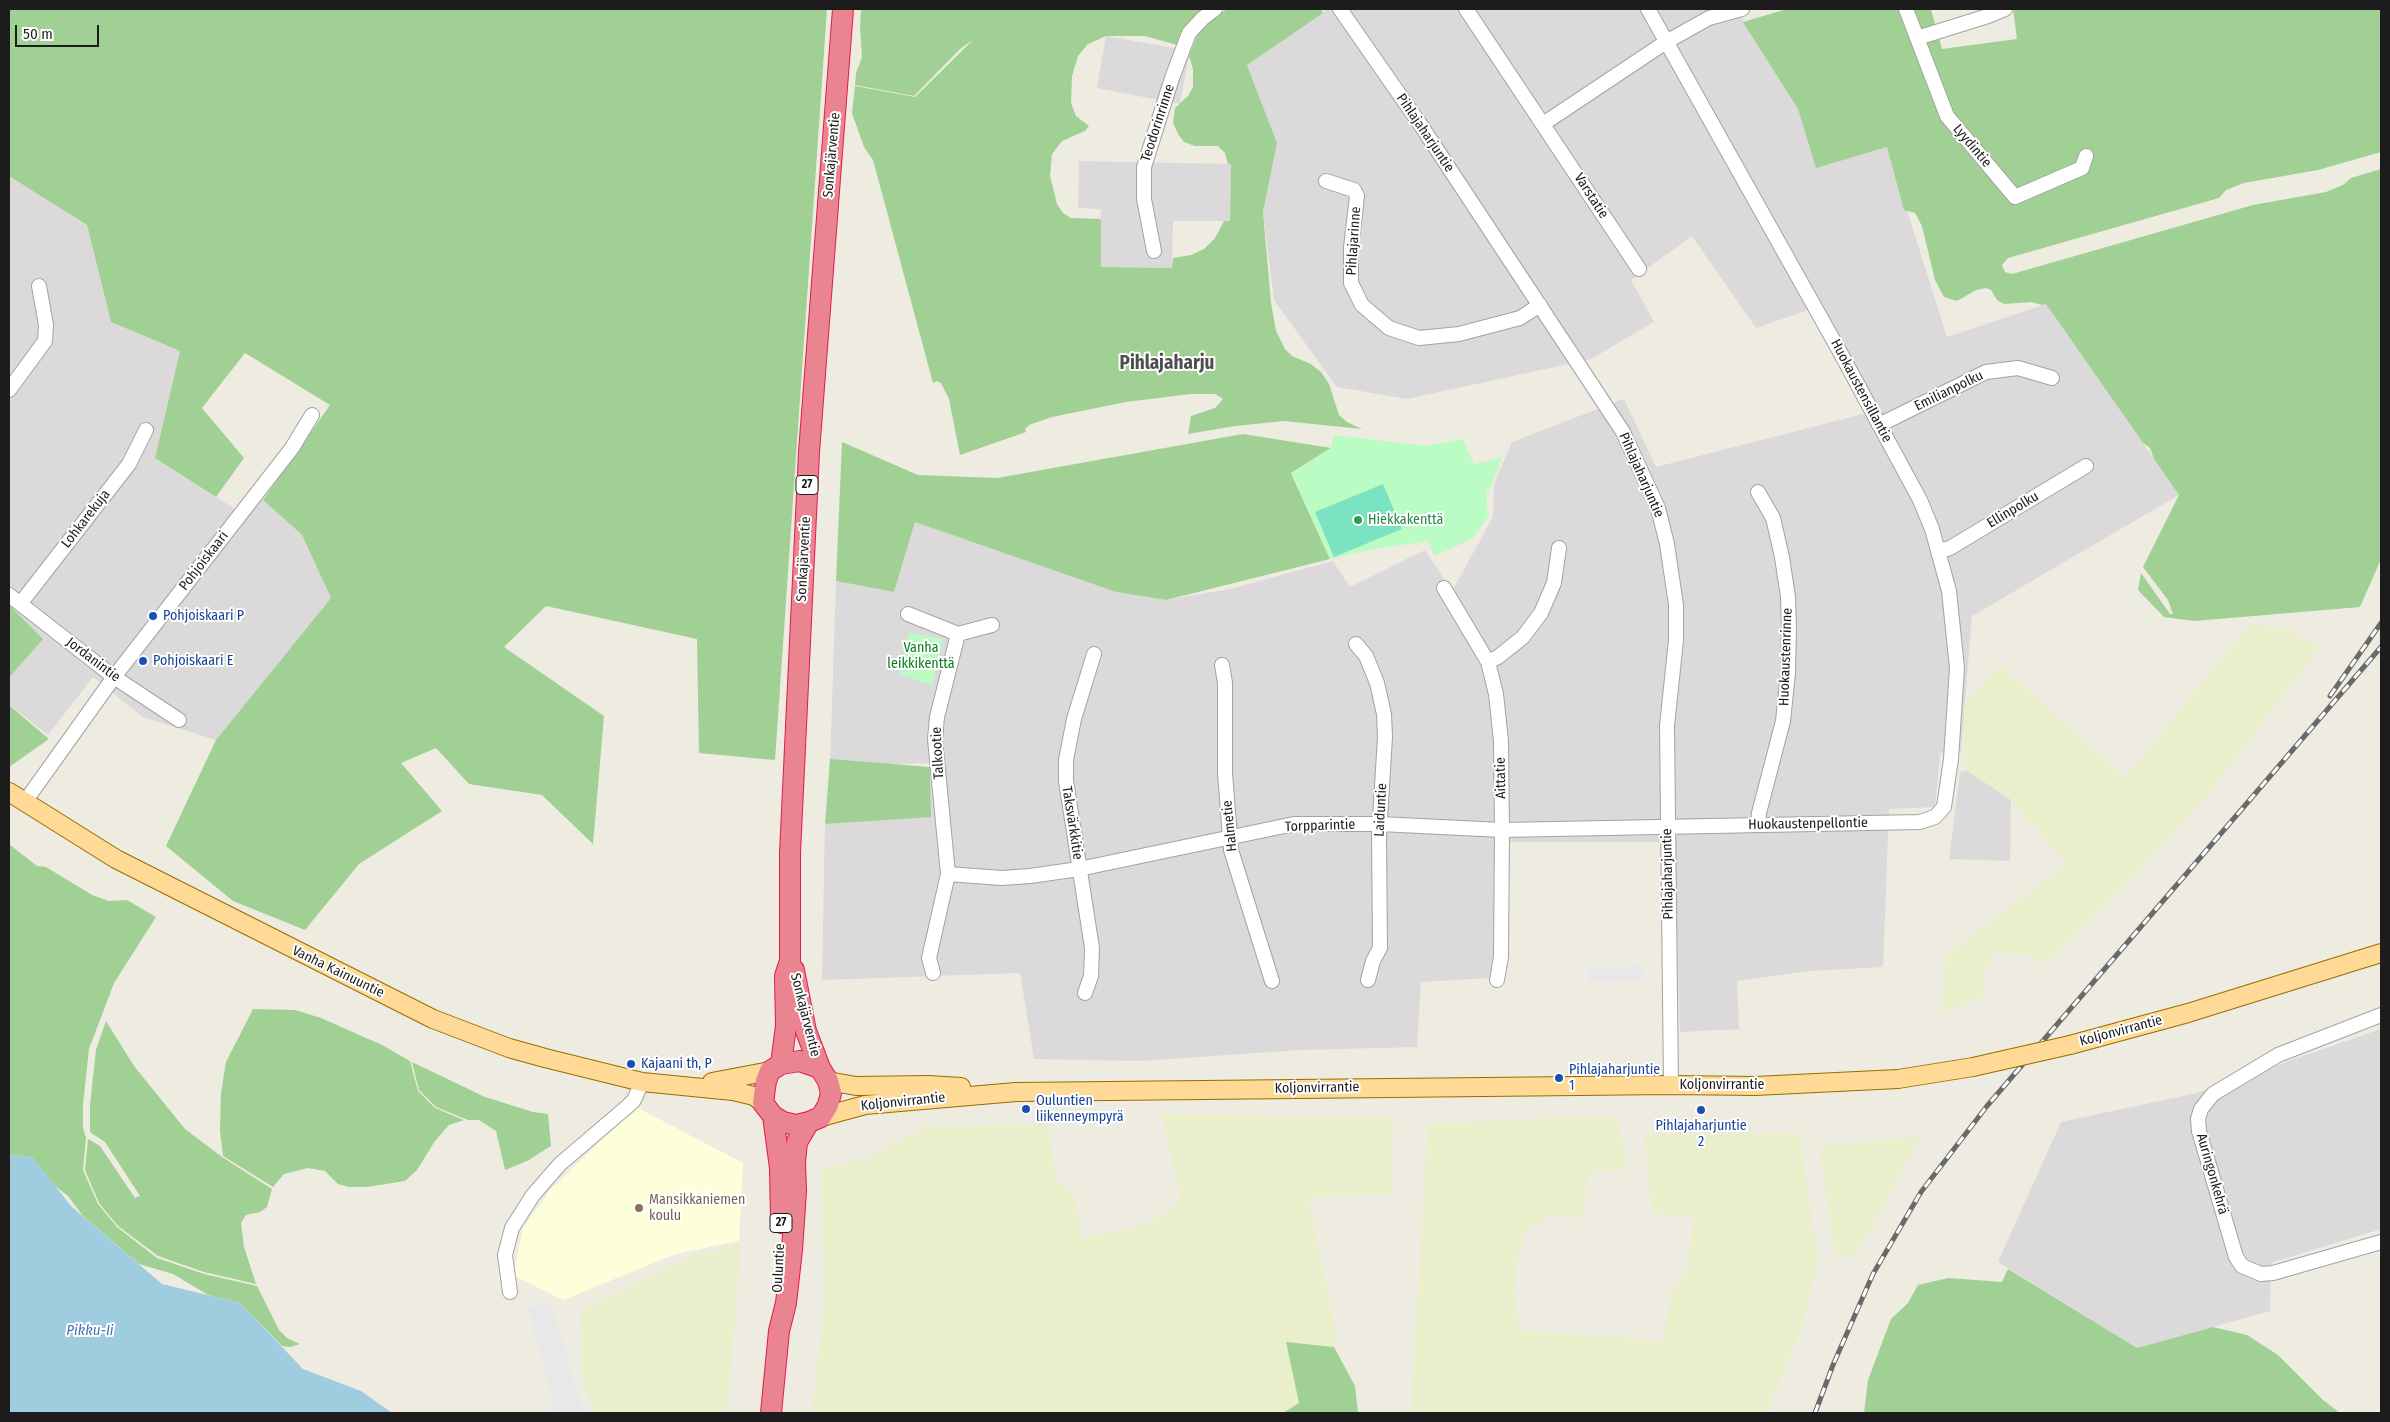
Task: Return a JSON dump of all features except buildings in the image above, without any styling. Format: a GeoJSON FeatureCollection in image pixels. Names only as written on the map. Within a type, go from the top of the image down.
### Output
{"type":"FeatureCollection","features":[{"type":"Feature","properties":{"kind":"highway","name":"Sonkajärventie"},"geometry":{"type":"LineString","coordinates":[[776,1068],[786,1026],[785,976],[790,961],[790,853],[809,452],[843,9]]}},
{"type":"Feature","properties":{"kind":"highway","name":"Sonkajärventie"},"geometry":{"type":"LineString","coordinates":[[790,961],[796,972],[806,1031],[824,1075]]}},
{"type":"Feature","properties":{"kind":"highway"},"geometry":{"type":"LineString","coordinates":[[800,1062],[824,1075],[831,1093],[828,1105],[815,1119],[796,1124],[783,1122],[768,1110],[763,1092],[776,1068],[800,1062]]}},
{"type":"Feature","properties":{"kind":"highway","name":"Ouluntie"},"geometry":{"type":"LineString","coordinates":[[768,1110],[782,1205],[777,1304],[779,1331]]}},
{"type":"Feature","properties":{"kind":"highway","name":"Ouluntie"},"geometry":{"type":"LineString","coordinates":[[771,1413],[779,1331],[786,1303],[792,1250],[797,1142],[815,1119]]}},
{"type":"Feature","properties":{"kind":"main road","name":"Vanha Kainuuntie"},"geometry":{"type":"LineString","coordinates":[[9,792],[93,846],[158,882],[433,1018],[508,1048],[642,1082],[693,1085],[754,1096],[768,1110]]}},
{"type":"Feature","properties":{"kind":"main road","name":"Koljonvirrantie"},"geometry":{"type":"LineString","coordinates":[[815,1119],[865,1105],[1016,1092],[1671,1085],[1755,1086],[1898,1079],[1973,1067],[2070,1045],[2188,1013],[2381,954]]}},
{"type":"Feature","properties":{"kind":"main road","name":"Vanha Kainuuntie"},"geometry":{"type":"LineString","coordinates":[[693,1085],[776,1068]]}},
{"type":"Feature","properties":{"kind":"main road","name":"Koljonvirrantie"},"geometry":{"type":"LineString","coordinates":[[824,1075],[856,1086],[928,1085],[1016,1092]]}},
{"type":"Feature","properties":{"kind":"street","name":"Teodorinrinne"},"geometry":{"type":"LineString","coordinates":[[1154,251],[1144,199],[1144,167],[1172,78],[1190,33],[1202,18],[1215,9]]}},
{"type":"Feature","properties":{"kind":"street","name":"Pihlajaharjuntie"},"geometry":{"type":"LineString","coordinates":[[1340,9],[1540,305],[1623,432],[1658,508],[1667,544],[1676,605],[1676,640],[1667,726],[1671,1085]]}},
{"type":"Feature","properties":{"kind":"street","name":"Varstatie"},"geometry":{"type":"LineString","coordinates":[[1466,9],[1639,268]]}},
{"type":"Feature","properties":{"kind":"street","name":"Huokaustensillantie"},"geometry":{"type":"LineString","coordinates":[[1648,9],[1920,500],[1940,551],[1949,590],[1957,668],[1951,759],[1944,807]]}},
{"type":"Feature","properties":{"kind":"street"},"geometry":{"type":"LineString","coordinates":[[1543,124],[1666,42],[1709,18],[1742,9]]}},
{"type":"Feature","properties":{"kind":"street","name":"Lyydintie"},"geometry":{"type":"LineString","coordinates":[[1906,9],[1947,116],[2015,197],[2082,168],[2086,156]]}},
{"type":"Feature","properties":{"kind":"street"},"geometry":{"type":"LineString","coordinates":[[1917,38],[2005,9]]}},
{"type":"Feature","properties":{"kind":"street","name":"Pihlajarinne"},"geometry":{"type":"LineString","coordinates":[[1326,181],[1354,190],[1357,196],[1351,248],[1351,283],[1362,305],[1389,328],[1418,338],[1459,334],[1520,318],[1540,305]]}},
{"type":"Feature","properties":{"kind":"street"},"geometry":{"type":"LineString","coordinates":[[9,390],[45,341],[46,324],[39,286]]}},
{"type":"Feature","properties":{"kind":"street","name":"Emilianpolku"},"geometry":{"type":"LineString","coordinates":[[1879,425],[1986,372],[2018,368],[2052,378]]}},
{"type":"Feature","properties":{"kind":"street","name":"Pohjoiskaari"},"geometry":{"type":"LineString","coordinates":[[24,802],[114,677],[292,448],[312,415]]}},
{"type":"Feature","properties":{"kind":"street","name":"Lohkarekuja"},"geometry":{"type":"LineString","coordinates":[[14,600],[129,464],[146,430]]}},
{"type":"Feature","properties":{"kind":"street","name":"Ellinpolku"},"geometry":{"type":"LineString","coordinates":[[1940,551],[1950,548],[2086,466]]}},
{"type":"Feature","properties":{"kind":"street","name":"Huokaustenrinne"},"geometry":{"type":"LineString","coordinates":[[1758,492],[1772,518],[1782,557],[1788,597],[1789,628],[1784,721],[1759,813],[1758,825]]}},
{"type":"Feature","properties":{"kind":"street"},"geometry":{"type":"LineString","coordinates":[[1488,662],[1498,657],[1523,637],[1541,613],[1554,582],[1559,563],[1559,548]]}},
{"type":"Feature","properties":{"kind":"street","name":"Aittatie"},"geometry":{"type":"LineString","coordinates":[[1444,588],[1488,662],[1499,715],[1502,830],[1501,957],[1496,980]]}},
{"type":"Feature","properties":{"kind":"street","name":"Jordanintie"},"geometry":{"type":"LineString","coordinates":[[14,600],[114,677],[179,720]]}},
{"type":"Feature","properties":{"kind":"street"},"geometry":{"type":"LineString","coordinates":[[908,614],[958,634],[992,625]]}},
{"type":"Feature","properties":{"kind":"street","name":"Talkootie"},"geometry":{"type":"LineString","coordinates":[[933,973],[929,958],[948,874],[935,739],[937,717],[958,634]]}},
{"type":"Feature","properties":{"kind":"street","name":"Laiduntie"},"geometry":{"type":"LineString","coordinates":[[1356,644],[1372,669],[1384,714],[1385,737],[1380,824],[1380,948],[1373,961],[1368,980]]}},
{"type":"Feature","properties":{"kind":"street","name":"Taksvärkkitie"},"geometry":{"type":"LineString","coordinates":[[1085,993],[1091,976],[1092,948],[1067,797],[1066,760],[1074,718],[1094,654]]}},
{"type":"Feature","properties":{"kind":"street","name":"Halmetie"},"geometry":{"type":"LineString","coordinates":[[1222,665],[1225,683],[1225,772],[1229,838],[1272,981]]}},
{"type":"Feature","properties":{"kind":"street","name":"Huokaustenpellontie"},"geometry":{"type":"LineString","coordinates":[[1667,828],[1920,822],[1935,817],[1944,807]]}},
{"type":"Feature","properties":{"kind":"street","name":"Torpparintie"},"geometry":{"type":"LineString","coordinates":[[948,874],[1002,878],[1079,869],[1294,824],[1380,824],[1502,830],[1667,828]]}},
{"type":"Feature","properties":{"kind":"street","name":"Auringonkehrä"},"geometry":{"type":"LineString","coordinates":[[2381,1015],[2278,1055],[2214,1094],[2201,1109],[2198,1119],[2199,1131],[2236,1257],[2242,1266],[2262,1274],[2273,1273],[2381,1242]]}},
{"type":"Feature","properties":{"kind":"street"},"geometry":{"type":"LineString","coordinates":[[510,1292],[505,1255],[512,1228],[533,1195],[560,1164],[634,1100],[642,1082]]}},
{"type":"Feature","properties":{"kind":"shaded area"},"geometry":{"type":"Polygon","coordinates":[[[1328,9],[1736,9],[1798,109],[1816,167],[1887,147],[1947,337],[2046,304],[2179,495],[1972,616],[1961,752],[1940,753],[1935,807],[1889,809],[1883,967],[1809,971],[1737,981],[1739,1029],[1680,1032],[1674,842],[1510,842],[1506,977],[1421,982],[1417,1047],[1299,1050],[1141,1061],[1034,1059],[1020,973],[822,980],[825,824],[931,816],[930,763],[830,766],[836,581],[894,592],[915,522],[1116,592],[1166,600],[1230,589],[1333,561],[1350,587],[1425,550],[1452,591],[1493,517],[1494,484],[1512,442],[1624,399],[1656,467],[1867,413],[1808,310],[1756,328],[1692,236],[1631,280],[1654,322],[1591,359],[1407,399],[1337,387],[1274,300],[1263,212],[1277,143],[1247,65],[1328,9]]]}},
{"type":"Feature","properties":{"kind":"shaded area"},"geometry":{"type":"Polygon","coordinates":[[[1106,36],[1190,51],[1180,104],[1097,88],[1106,36]]]}},
{"type":"Feature","properties":{"kind":"shaded area"},"geometry":{"type":"Polygon","coordinates":[[[1079,161],[1231,164],[1230,221],[1173,221],[1172,268],[1100,267],[1101,209],[1078,208],[1079,161]]]}},
{"type":"Feature","properties":{"kind":"shaded area"},"geometry":{"type":"Polygon","coordinates":[[[9,176],[87,225],[111,322],[180,351],[155,458],[238,511],[253,491],[302,535],[331,598],[216,740],[143,717],[93,677],[48,735],[9,704],[9,678],[43,639],[9,605],[9,176]]]}},
{"type":"Feature","properties":{"kind":"shaded area"},"geometry":{"type":"Polygon","coordinates":[[[2251,623],[2286,630],[2321,646],[2203,800],[2120,890],[2046,964],[2029,955],[1996,951],[1982,974],[1985,995],[1942,1013],[1947,954],[2067,864],[2011,800],[1966,770],[1964,705],[2000,665],[2125,778],[2251,623]]]}},
{"type":"Feature","properties":{"kind":"shaded area"},"geometry":{"type":"Polygon","coordinates":[[[1966,770],[2011,800],[2010,861],[1949,859],[1960,772],[1966,770]]]}},
{"type":"Feature","properties":{"kind":"shaded area"},"geometry":{"type":"Polygon","coordinates":[[[1642,966],[1643,981],[1589,982],[1589,967],[1642,966]]]}},
{"type":"Feature","properties":{"kind":"shaded area"},"geometry":{"type":"Polygon","coordinates":[[[2381,1029],[2381,1229],[2271,1263],[2270,1311],[2137,1348],[1998,1262],[2061,1122],[2197,1093],[2381,1029]]]}},
{"type":"Feature","properties":{"kind":"shaded area","name":"Mansikkaniemen koulu"},"geometry":{"type":"Polygon","coordinates":[[[636,1107],[743,1163],[739,1241],[676,1254],[563,1300],[513,1275],[523,1228],[551,1189],[636,1107]]]}},
{"type":"Feature","properties":{"kind":"shaded area"},"geometry":{"type":"Polygon","coordinates":[[[1162,1114],[1393,1117],[1392,1194],[1308,1197],[1336,1333],[1334,1347],[1286,1342],[1299,1404],[1283,1413],[812,1413],[825,1304],[821,1169],[868,1158],[924,1128],[1048,1123],[1056,1183],[1074,1193],[1082,1238],[1149,1224],[1181,1201],[1162,1114]]]}},
{"type":"Feature","properties":{"kind":"shaded area"},"geometry":{"type":"Polygon","coordinates":[[[1617,1115],[1626,1169],[1589,1174],[1582,1218],[1553,1215],[1529,1228],[1517,1259],[1514,1295],[1520,1330],[1662,1341],[1673,1289],[1686,1272],[1694,1217],[1652,1213],[1644,1135],[1799,1133],[1818,1260],[1801,1328],[1767,1413],[1411,1413],[1428,1124],[1617,1115]]]}},
{"type":"Feature","properties":{"kind":"shaded area"},"geometry":{"type":"Polygon","coordinates":[[[1921,1136],[1856,1255],[1836,1254],[1819,1147],[1921,1136]]]}},
{"type":"Feature","properties":{"kind":"shaded area"},"geometry":{"type":"Polygon","coordinates":[[[741,1244],[727,1413],[594,1413],[582,1378],[581,1310],[685,1259],[741,1244]]]}},
{"type":"Feature","properties":{"kind":"shaded area"},"geometry":{"type":"Polygon","coordinates":[[[551,1302],[584,1413],[555,1413],[528,1308],[551,1302]]]}},
{"type":"Feature","properties":{"kind":"green space"},"geometry":{"type":"Polygon","coordinates":[[[9,9],[827,9],[775,760],[699,753],[697,639],[546,606],[504,647],[604,716],[593,844],[542,795],[469,784],[436,748],[401,763],[442,811],[359,864],[305,930],[233,901],[166,846],[216,740],[331,598],[302,535],[263,500],[330,405],[245,353],[202,408],[244,458],[216,497],[155,458],[180,351],[111,322],[87,225],[9,176],[9,9]]]}},
{"type":"Feature","properties":{"kind":"green space"},"geometry":{"type":"Polygon","coordinates":[[[861,9],[1201,9],[1184,29],[1177,45],[1145,36],[1106,36],[1088,44],[1078,56],[1072,76],[1071,103],[1076,116],[1089,126],[1085,131],[1062,141],[1052,154],[1050,176],[1057,204],[1063,213],[1071,218],[1101,219],[1101,267],[1172,268],[1173,258],[1191,255],[1204,249],[1215,238],[1224,221],[1230,221],[1231,164],[1228,164],[1225,153],[1218,146],[1195,146],[1184,142],[1173,123],[1175,108],[1188,96],[1193,87],[1193,69],[1189,56],[1198,33],[1207,23],[1227,9],[1321,9],[1323,13],[1247,65],[1277,143],[1263,212],[1271,303],[1276,331],[1285,349],[1292,356],[1311,364],[1321,372],[1329,384],[1339,415],[1347,422],[1362,429],[1284,421],[1235,426],[1188,434],[1191,416],[1215,408],[1223,399],[1215,394],[1190,394],[1126,402],[1052,417],[1029,425],[1025,429],[1026,432],[960,455],[949,399],[941,383],[937,381],[933,383],[873,160],[864,147],[852,113],[855,86],[915,97],[974,39],[960,49],[914,96],[855,85],[856,73],[862,57],[861,9]]]}},
{"type":"Feature","properties":{"kind":"green space"},"geometry":{"type":"Polygon","coordinates":[[[1787,9],[1931,9],[1942,49],[2017,39],[2013,9],[2381,9],[2381,152],[2318,170],[2244,183],[2226,190],[2219,198],[2008,258],[2002,265],[2005,272],[2012,274],[2253,205],[2326,192],[2343,185],[2351,178],[2381,169],[2381,559],[2360,607],[2194,621],[2164,617],[2138,590],[2141,573],[2170,614],[2173,614],[2168,600],[2143,567],[2179,495],[2154,459],[2150,448],[2143,443],[2046,304],[2042,305],[2031,302],[2004,304],[1997,300],[1991,290],[1986,288],[1976,290],[1957,301],[1944,297],[1935,280],[1922,226],[1915,213],[1904,210],[1887,147],[1816,168],[1798,109],[1743,22],[1787,9]]]}},
{"type":"Feature","properties":{"kind":"green space"},"geometry":{"type":"Polygon","coordinates":[[[1243,434],[1331,448],[1291,473],[1330,559],[1166,600],[1116,592],[915,522],[894,592],[836,581],[842,442],[918,475],[997,478],[1243,434]]]}},
{"type":"Feature","properties":{"kind":"green space"},"geometry":{"type":"Polygon","coordinates":[[[1334,435],[1426,446],[1463,439],[1474,464],[1502,458],[1490,489],[1486,491],[1488,517],[1472,539],[1434,556],[1428,541],[1375,549],[1330,559],[1291,473],[1331,448],[1334,435]]]}},
{"type":"Feature","properties":{"kind":"green space","name":"Hiekkakenttä"},"geometry":{"type":"Polygon","coordinates":[[[1383,484],[1402,529],[1334,557],[1315,512],[1383,484]]]}},
{"type":"Feature","properties":{"kind":"green space"},"geometry":{"type":"Polygon","coordinates":[[[9,605],[43,639],[9,678],[9,605]]]}},
{"type":"Feature","properties":{"kind":"green space","name":"Vanha leikkikenttä"},"geometry":{"type":"Polygon","coordinates":[[[909,633],[943,639],[932,686],[900,674],[909,633]]]}},
{"type":"Feature","properties":{"kind":"green space"},"geometry":{"type":"Polygon","coordinates":[[[9,705],[49,739],[9,767],[9,705]]]}},
{"type":"Feature","properties":{"kind":"green space"},"geometry":{"type":"Polygon","coordinates":[[[830,759],[930,767],[931,817],[825,824],[830,759]]]}},
{"type":"Feature","properties":{"kind":"green space"},"geometry":{"type":"Polygon","coordinates":[[[9,844],[37,866],[46,867],[92,895],[109,901],[127,900],[156,917],[114,983],[89,1049],[83,1104],[83,1128],[86,1138],[83,1170],[98,1204],[117,1227],[157,1258],[204,1274],[257,1286],[279,1330],[287,1338],[300,1344],[290,1347],[282,1346],[240,1303],[208,1295],[173,1274],[139,1264],[83,1216],[68,1196],[55,1186],[32,1157],[9,1155],[9,844]]]}},
{"type":"Feature","properties":{"kind":"green space"},"geometry":{"type":"Polygon","coordinates":[[[253,1009],[295,1010],[321,1018],[382,1045],[410,1061],[418,1091],[435,1108],[464,1120],[449,1125],[435,1141],[417,1170],[405,1181],[367,1187],[349,1187],[338,1184],[325,1171],[308,1168],[284,1174],[273,1187],[223,1156],[220,1130],[221,1093],[226,1062],[253,1009]]]}},
{"type":"Feature","properties":{"kind":"green space"},"geometry":{"type":"Polygon","coordinates":[[[106,1021],[134,1066],[185,1129],[222,1157],[272,1189],[267,1207],[260,1212],[246,1215],[241,1223],[244,1247],[256,1284],[204,1272],[158,1256],[118,1226],[99,1203],[85,1170],[88,1139],[100,1146],[135,1198],[140,1196],[105,1142],[90,1132],[90,1105],[96,1050],[106,1021]]]}},
{"type":"Feature","properties":{"kind":"green space"},"geometry":{"type":"Polygon","coordinates":[[[412,1062],[485,1097],[533,1112],[548,1114],[551,1146],[527,1161],[505,1170],[496,1131],[479,1120],[468,1120],[436,1107],[419,1090],[412,1062]]]}},
{"type":"Feature","properties":{"kind":"green space"},"geometry":{"type":"Polygon","coordinates":[[[2008,1269],[2137,1348],[2213,1327],[2247,1335],[2278,1355],[2323,1400],[2340,1413],[1864,1413],[1868,1380],[1891,1319],[1908,1303],[1918,1285],[1948,1278],[2002,1282],[2008,1269]]]}},
{"type":"Feature","properties":{"kind":"green space"},"geometry":{"type":"Polygon","coordinates":[[[1286,1342],[1334,1347],[1355,1386],[1358,1413],[1283,1413],[1299,1403],[1286,1342]]]}},
{"type":"Feature","properties":{"kind":"water","name":"Pikku-Ii"},"geometry":{"type":"Polygon","coordinates":[[[9,1155],[32,1157],[72,1207],[162,1284],[240,1303],[303,1369],[361,1391],[392,1413],[9,1413],[9,1155]]]}},
{"type":"Feature","properties":{"kind":"railway"},"geometry":{"type":"LineString","coordinates":[[2330,696],[2381,623]]}},
{"type":"Feature","properties":{"kind":"railway"},"geometry":{"type":"LineString","coordinates":[[1815,1413],[1833,1365],[1873,1274],[1921,1192],[1987,1106],[2381,647]]}},
{"type":"Feature","properties":{"kind":"place","name":"Hiekkakenttä"},"geometry":{"type":"Point","coordinates":[1358,520]}},
{"type":"Feature","properties":{"kind":"place","name":"Pohjoiskaari P"},"geometry":{"type":"Point","coordinates":[153,616]}},
{"type":"Feature","properties":{"kind":"place","name":"Pohjoiskaari E"},"geometry":{"type":"Point","coordinates":[143,661]}},
{"type":"Feature","properties":{"kind":"place","name":"Kajaani th, P"},"geometry":{"type":"Point","coordinates":[631,1064]}},
{"type":"Feature","properties":{"kind":"place","name":"Pihlajaharjuntie 1"},"geometry":{"type":"Point","coordinates":[1559,1078]}},
{"type":"Feature","properties":{"kind":"place","name":"Ouluntien liikenneympyrä"},"geometry":{"type":"Point","coordinates":[1026,1109]}},
{"type":"Feature","properties":{"kind":"place","name":"Pihlajaharjuntie 2"},"geometry":{"type":"Point","coordinates":[1701,1110]}},
{"type":"Feature","properties":{"kind":"place","name":"Mansikkaniemen koulu"},"geometry":{"type":"Point","coordinates":[639,1208]}},
{"type":"Feature","properties":{"kind":"district","name":"Pihlajaharju"},"geometry":{"type":"Point","coordinates":[1167,364]}}]}
